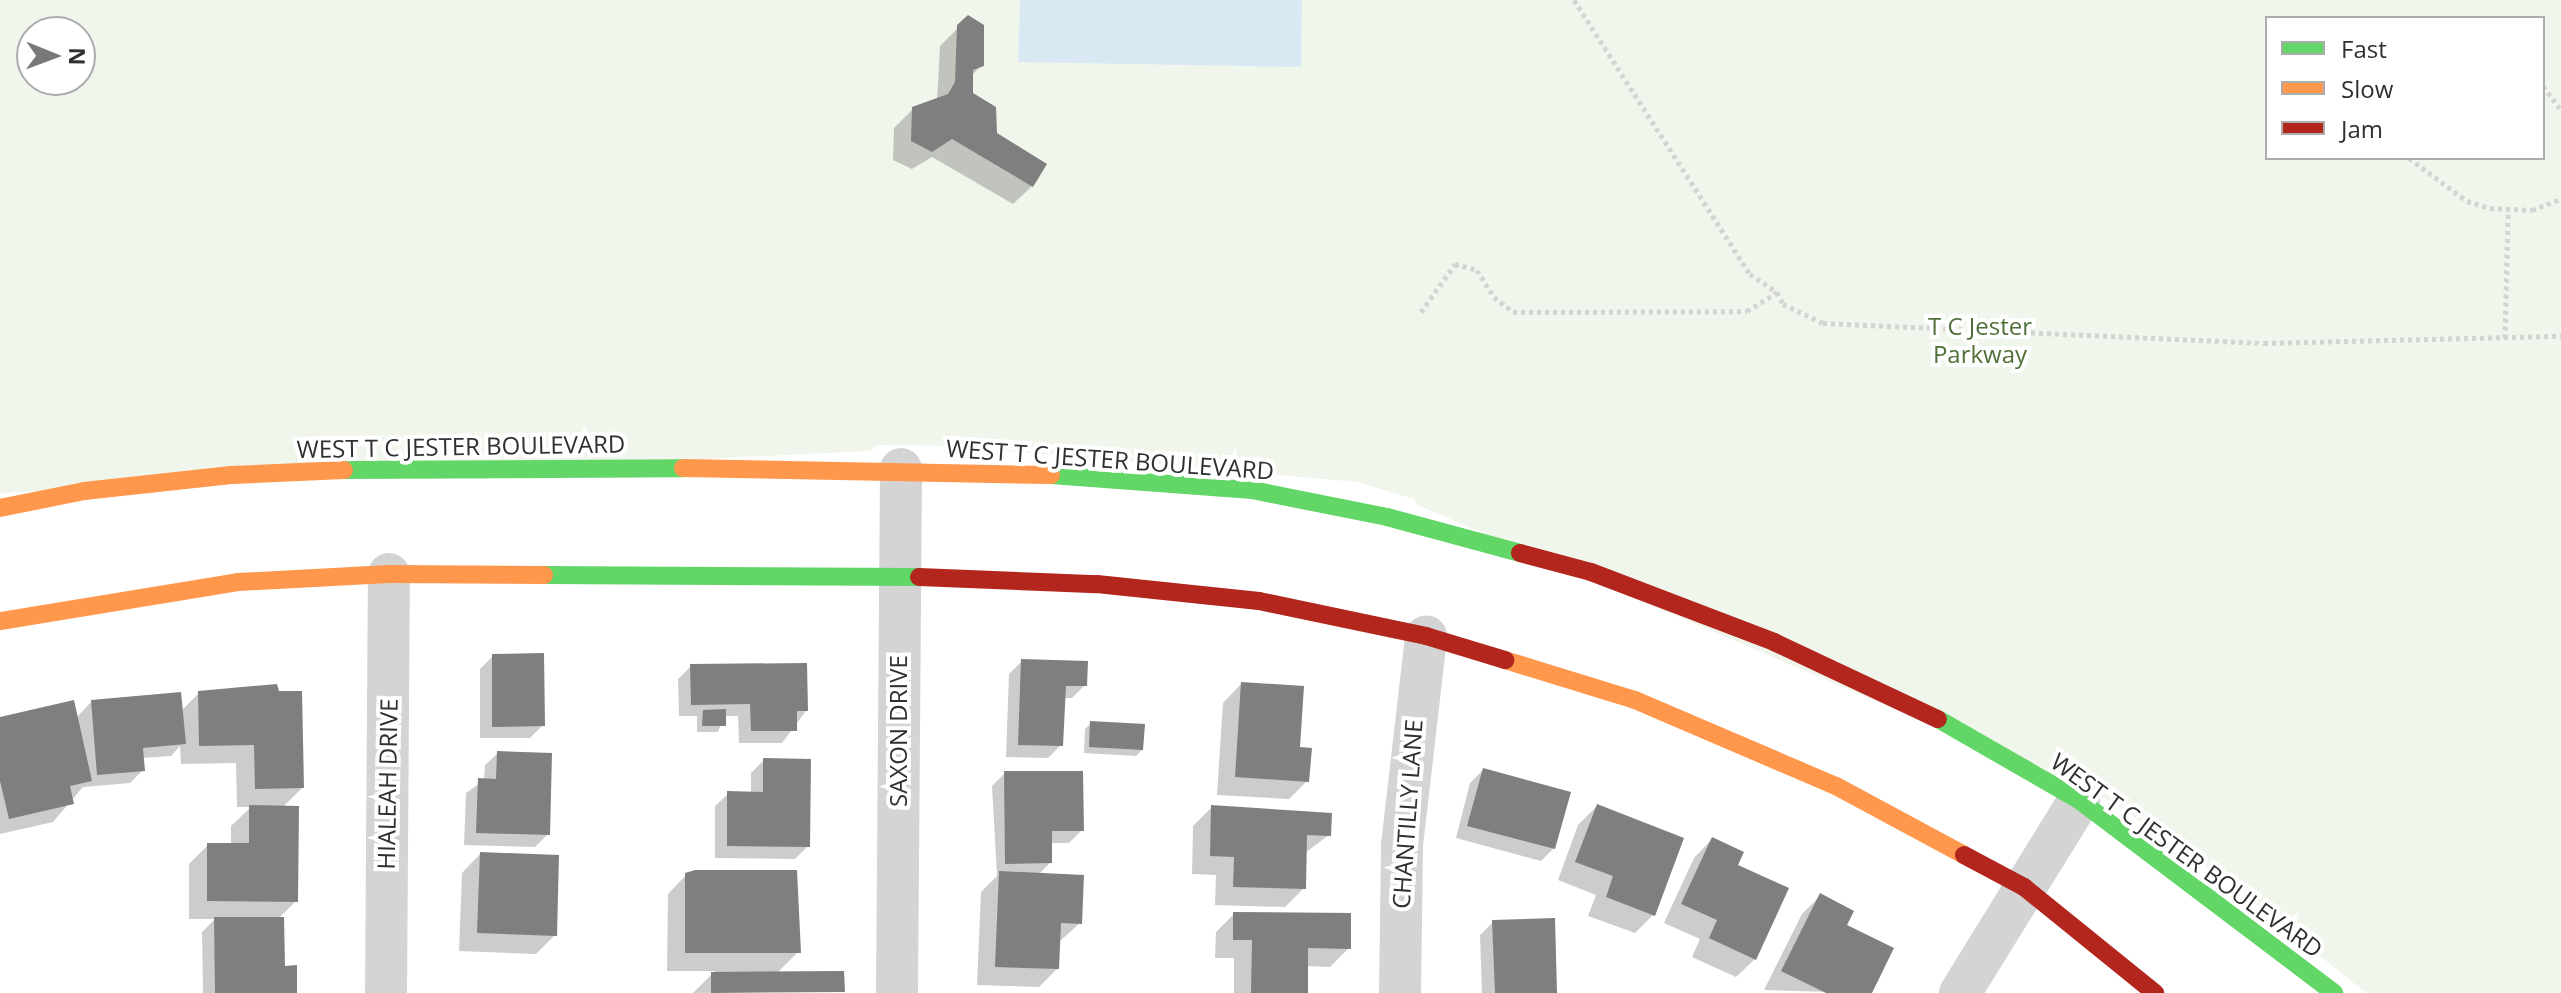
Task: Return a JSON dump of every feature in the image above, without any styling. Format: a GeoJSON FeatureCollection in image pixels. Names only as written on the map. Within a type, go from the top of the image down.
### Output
{"type":"FeatureCollection","features":[{"type":"Feature","properties":{"kind":"main road","name":"WEST T C JESTER BOULEVARD"},"geometry":{"type":"LineString","coordinates":[[0,508],[84,491],[231,475],[412,467],[901,469],[992,470],[1252,490],[1387,517],[1591,572],[1774,642],[1932,715],[2079,800],[2334,993]]}},
{"type":"Feature","properties":{"kind":"main road"},"geometry":{"type":"LineString","coordinates":[[0,621],[238,582],[389,574],[899,576],[1097,584],[1259,601],[1426,636],[1635,700],[1836,786],[2024,887],[2155,993]]}},
{"type":"Feature","properties":{"kind":"street","name":"SAXON DRIVE"},"geometry":{"type":"LineString","coordinates":[[897,993],[901,469]]}},
{"type":"Feature","properties":{"kind":"street","name":"HIALEAH DRIVE"},"geometry":{"type":"LineString","coordinates":[[386,993],[389,574]]}},
{"type":"Feature","properties":{"kind":"street","name":"CHANTILLY LANE"},"geometry":{"type":"LineString","coordinates":[[1400,993],[1402,845],[1426,636]]}},
{"type":"Feature","properties":{"kind":"street"},"geometry":{"type":"LineString","coordinates":[[1960,993],[2079,800]]}},
{"type":"Feature","properties":{"kind":"path"},"geometry":{"type":"LineString","coordinates":[[1574,0],[1750,274],[1777,292],[1783,304],[1823,323],[1876,329],[2264,343],[2561,336]]}},
{"type":"Feature","properties":{"kind":"path"},"geometry":{"type":"LineString","coordinates":[[2545,89],[2561,110]]}},
{"type":"Feature","properties":{"kind":"path"},"geometry":{"type":"LineString","coordinates":[[2412,160],[2467,201],[2508,212],[2561,199]]}},
{"type":"Feature","properties":{"kind":"path"},"geometry":{"type":"LineString","coordinates":[[2505,338],[2508,212]]}},
{"type":"Feature","properties":{"kind":"path"},"geometry":{"type":"LineString","coordinates":[[1421,312],[1455,264],[1477,270],[1494,297],[1513,312],[1747,311],[1777,292]]}},
{"type":"Feature","properties":{"kind":"green space","name":"T C Jester Parkway"},"geometry":{"type":"Polygon","coordinates":[[[0,0],[2561,0],[2561,993],[2366,993],[2232,885],[2112,802],[1417,505],[1414,499],[1357,482],[951,446],[877,445],[870,451],[0,493],[0,0]]]}},
{"type":"Feature","properties":{"kind":"water"},"geometry":{"type":"Polygon","coordinates":[[[1020,0],[1302,0],[1301,67],[1018,62],[1020,0]]]}},
{"type":"Feature","properties":{"kind":"building"},"geometry":{"type":"Polygon","coordinates":[[[968,15],[984,25],[984,66],[973,70],[973,93],[996,107],[997,133],[1047,164],[1033,187],[952,139],[932,152],[911,141],[912,107],[948,94],[955,82],[957,25],[968,15]]]}},
{"type":"Feature","properties":{"kind":"building"},"geometry":{"type":"Polygon","coordinates":[[[544,653],[545,726],[492,727],[492,654],[544,653]]]}},
{"type":"Feature","properties":{"kind":"building"},"geometry":{"type":"Polygon","coordinates":[[[1021,659],[1088,661],[1087,686],[1066,686],[1063,746],[1018,745],[1021,659]]]}},
{"type":"Feature","properties":{"kind":"building"},"geometry":{"type":"Polygon","coordinates":[[[807,663],[808,711],[797,711],[797,731],[751,731],[750,704],[691,705],[690,664],[807,663]]]}},
{"type":"Feature","properties":{"kind":"building"},"geometry":{"type":"Polygon","coordinates":[[[1241,682],[1304,686],[1300,747],[1312,748],[1309,782],[1235,777],[1241,682]]]}},
{"type":"Feature","properties":{"kind":"building"},"geometry":{"type":"Polygon","coordinates":[[[277,684],[279,691],[302,691],[304,788],[255,789],[254,745],[199,746],[198,691],[277,684]]]}},
{"type":"Feature","properties":{"kind":"building"},"geometry":{"type":"Polygon","coordinates":[[[181,692],[186,744],[143,748],[145,771],[97,775],[91,700],[181,692]]]}},
{"type":"Feature","properties":{"kind":"building"},"geometry":{"type":"Polygon","coordinates":[[[74,700],[92,781],[70,786],[74,804],[9,819],[0,781],[0,717],[74,700]]]}},
{"type":"Feature","properties":{"kind":"building"},"geometry":{"type":"Polygon","coordinates":[[[726,709],[726,726],[702,726],[703,710],[726,709]]]}},
{"type":"Feature","properties":{"kind":"building"},"geometry":{"type":"Polygon","coordinates":[[[1090,721],[1145,724],[1143,750],[1089,747],[1090,721]]]}},
{"type":"Feature","properties":{"kind":"building"},"geometry":{"type":"Polygon","coordinates":[[[497,751],[552,753],[550,835],[476,833],[478,778],[496,779],[497,751]]]}},
{"type":"Feature","properties":{"kind":"building"},"geometry":{"type":"Polygon","coordinates":[[[763,758],[811,759],[810,847],[727,846],[727,791],[763,792],[763,758]]]}},
{"type":"Feature","properties":{"kind":"building"},"geometry":{"type":"Polygon","coordinates":[[[1483,768],[1571,792],[1555,849],[1467,826],[1483,768]]]}},
{"type":"Feature","properties":{"kind":"building"},"geometry":{"type":"Polygon","coordinates":[[[1004,771],[1083,771],[1084,831],[1052,831],[1052,863],[1005,864],[1004,771]]]}},
{"type":"Feature","properties":{"kind":"building"},"geometry":{"type":"Polygon","coordinates":[[[1597,804],[1684,838],[1655,916],[1606,897],[1613,876],[1575,862],[1597,804]]]}},
{"type":"Feature","properties":{"kind":"building"},"geometry":{"type":"Polygon","coordinates":[[[249,805],[299,806],[298,902],[207,901],[207,843],[249,843],[249,805]]]}},
{"type":"Feature","properties":{"kind":"building"},"geometry":{"type":"Polygon","coordinates":[[[1211,805],[1332,813],[1331,836],[1307,835],[1306,889],[1233,887],[1234,857],[1210,856],[1211,805]]]}},
{"type":"Feature","properties":{"kind":"building"},"geometry":{"type":"Polygon","coordinates":[[[1712,837],[1744,852],[1738,865],[1789,888],[1756,960],[1709,938],[1717,920],[1681,904],[1712,837]]]}},
{"type":"Feature","properties":{"kind":"building"},"geometry":{"type":"Polygon","coordinates":[[[480,852],[559,855],[557,936],[477,933],[480,852]]]}},
{"type":"Feature","properties":{"kind":"building"},"geometry":{"type":"Polygon","coordinates":[[[695,870],[797,870],[801,953],[685,953],[685,873],[695,870]]]}},
{"type":"Feature","properties":{"kind":"building"},"geometry":{"type":"Polygon","coordinates":[[[999,871],[1084,875],[1082,924],[1061,923],[1059,969],[995,967],[999,871]]]}},
{"type":"Feature","properties":{"kind":"building"},"geometry":{"type":"Polygon","coordinates":[[[1820,893],[1854,911],[1847,925],[1894,948],[1872,993],[1826,993],[1781,971],[1820,893]]]}},
{"type":"Feature","properties":{"kind":"building"},"geometry":{"type":"Polygon","coordinates":[[[1233,912],[1351,913],[1351,949],[1308,948],[1308,993],[1251,993],[1252,940],[1233,940],[1233,912]]]}},
{"type":"Feature","properties":{"kind":"building"},"geometry":{"type":"Polygon","coordinates":[[[214,917],[284,917],[285,966],[297,965],[297,993],[215,993],[214,917]]]}},
{"type":"Feature","properties":{"kind":"building"},"geometry":{"type":"Polygon","coordinates":[[[1555,918],[1557,993],[1495,993],[1492,920],[1555,918]]]}},
{"type":"Feature","properties":{"kind":"building"},"geometry":{"type":"Polygon","coordinates":[[[844,971],[845,992],[711,993],[711,972],[844,971]]]}},
{"type":"Feature","properties":{"kind":"traffic: fast"},"geometry":{"type":"LineString","coordinates":[[344,470],[683,468]]}},
{"type":"Feature","properties":{"kind":"traffic: fast"},"geometry":{"type":"LineString","coordinates":[[1051,475],[1252,490],[1387,517],[1520,553]]}},
{"type":"Feature","properties":{"kind":"traffic: fast"},"geometry":{"type":"LineString","coordinates":[[544,575],[919,577]]}},
{"type":"Feature","properties":{"kind":"traffic: fast"},"geometry":{"type":"LineString","coordinates":[[1938,719],[2079,800],[2334,993]]}},
{"type":"Feature","properties":{"kind":"traffic: slow"},"geometry":{"type":"LineString","coordinates":[[683,468],[1051,475]]}},
{"type":"Feature","properties":{"kind":"traffic: slow"},"geometry":{"type":"LineString","coordinates":[[0,508],[84,491],[231,475],[344,470]]}},
{"type":"Feature","properties":{"kind":"traffic: slow"},"geometry":{"type":"LineString","coordinates":[[0,621],[238,582],[389,574],[544,575]]}},
{"type":"Feature","properties":{"kind":"traffic: slow"},"geometry":{"type":"LineString","coordinates":[[1505,660],[1635,700],[1836,786],[1964,855]]}},
{"type":"Feature","properties":{"kind":"traffic: jam"},"geometry":{"type":"LineString","coordinates":[[1520,553],[1591,572],[1774,642],[1938,719]]}},
{"type":"Feature","properties":{"kind":"traffic: jam"},"geometry":{"type":"LineString","coordinates":[[919,577],[1097,584],[1259,601],[1426,636],[1505,660]]}},
{"type":"Feature","properties":{"kind":"traffic: jam"},"geometry":{"type":"LineString","coordinates":[[1964,855],[2024,887],[2155,993]]}}]}
